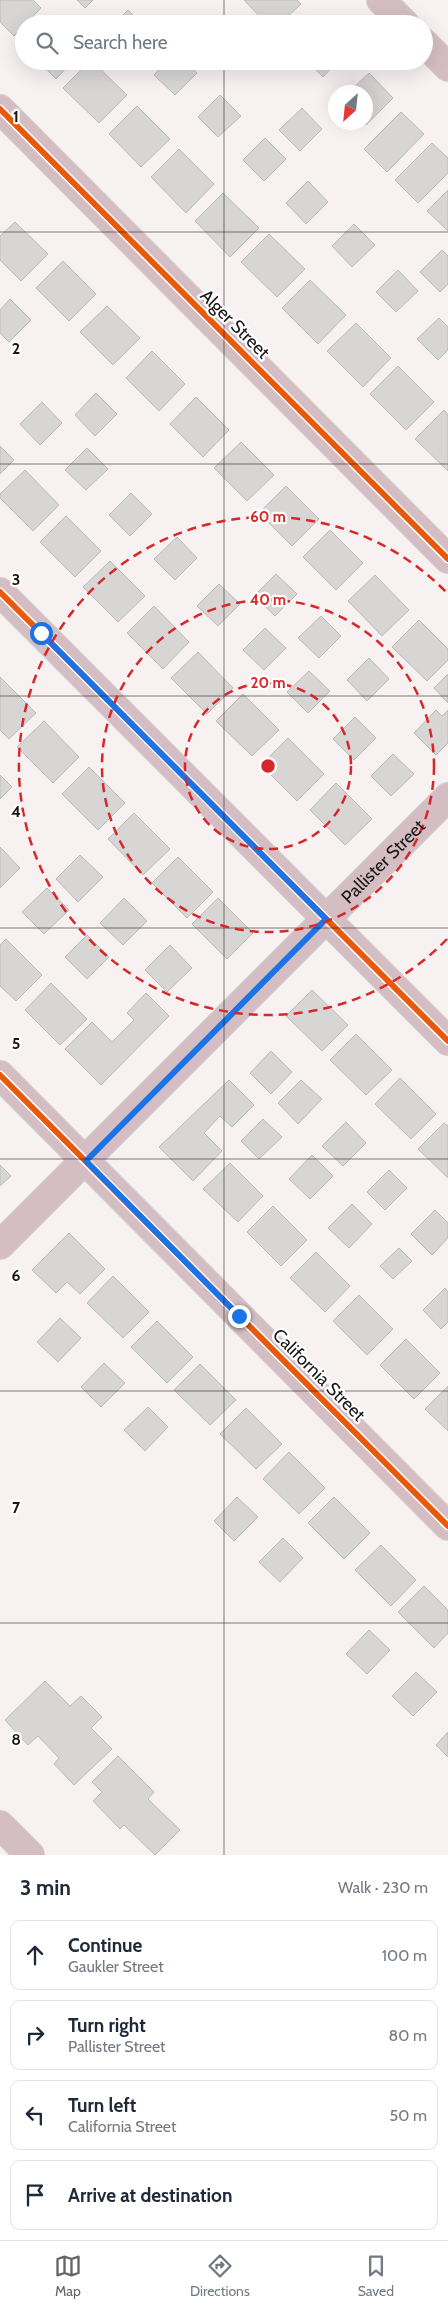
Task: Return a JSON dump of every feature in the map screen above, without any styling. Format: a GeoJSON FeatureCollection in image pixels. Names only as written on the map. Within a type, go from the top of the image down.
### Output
{"type":"FeatureCollection","features":[{"type":"Feature","properties":{"kind":"street"},"geometry":{"type":"LineString","coordinates":[[381,0],[396,15]]}},
{"type":"Feature","properties":{"kind":"street"},"geometry":{"type":"LineString","coordinates":[[433,53],[448,67]]}},
{"type":"Feature","properties":{"kind":"street","name":"Alger Street"},"geometry":{"type":"LineString","coordinates":[[0,109],[448,559]]}},
{"type":"Feature","properties":{"kind":"street"},"geometry":{"type":"LineString","coordinates":[[0,592],[448,1041]]}},
{"type":"Feature","properties":{"kind":"street","name":"Pallister Street"},"geometry":{"type":"LineString","coordinates":[[0,1245],[448,797]]}},
{"type":"Feature","properties":{"kind":"street","name":"California Street"},"geometry":{"type":"LineString","coordinates":[[0,1075],[448,1526]]}},
{"type":"Feature","properties":{"kind":"street"},"geometry":{"type":"LineString","coordinates":[[0,1825],[30,1855]]}},
{"type":"Feature","properties":{"kind":"building"},"geometry":{"type":"Polygon","coordinates":[[[0,0],[33,0],[41,8],[34,15],[15,15],[14,36],[0,22],[0,0]]]}},
{"type":"Feature","properties":{"kind":"building"},"geometry":{"type":"Polygon","coordinates":[[[77,0],[93,0],[85,8],[77,0]]]}},
{"type":"Feature","properties":{"kind":"building"},"geometry":{"type":"Polygon","coordinates":[[[244,0],[297,0],[301,4],[289,15],[258,15],[244,0]]]}},
{"type":"Feature","properties":{"kind":"building"},"geometry":{"type":"Polygon","coordinates":[[[128,10],[133,15],[123,15],[128,10]]]}},
{"type":"Feature","properties":{"kind":"building"},"geometry":{"type":"Polygon","coordinates":[[[47,70],[64,70],[56,79],[47,70]]]}},
{"type":"Feature","properties":{"kind":"building"},"geometry":{"type":"Polygon","coordinates":[[[81,70],[101,70],[127,95],[99,123],[63,88],[81,70]]]}},
{"type":"Feature","properties":{"kind":"building"},"geometry":{"type":"Polygon","coordinates":[[[159,70],[194,70],[197,73],[175,95],[154,75],[159,70]]]}},
{"type":"Feature","properties":{"kind":"building"},"geometry":{"type":"Polygon","coordinates":[[[316,70],[330,70],[323,77],[316,70]]]}},
{"type":"Feature","properties":{"kind":"building"},"geometry":{"type":"Polygon","coordinates":[[[369,73],[393,98],[373,118],[373,85],[356,85],[369,73]]]}},
{"type":"Feature","properties":{"kind":"building"},"geometry":{"type":"Polygon","coordinates":[[[220,95],[241,116],[218,137],[198,117],[220,95]]]}},
{"type":"Feature","properties":{"kind":"building"},"geometry":{"type":"Polygon","coordinates":[[[137,106],[170,139],[141,167],[109,134],[137,106]]]}},
{"type":"Feature","properties":{"kind":"building"},"geometry":{"type":"Polygon","coordinates":[[[302,108],[322,129],[300,151],[279,130],[302,108]]]}},
{"type":"Feature","properties":{"kind":"building"},"geometry":{"type":"Polygon","coordinates":[[[401,112],[424,134],[387,172],[364,149],[401,112]]]}},
{"type":"Feature","properties":{"kind":"building"},"geometry":{"type":"Polygon","coordinates":[[[265,138],[286,159],[264,181],[243,160],[265,138]]]}},
{"type":"Feature","properties":{"kind":"building"},"geometry":{"type":"Polygon","coordinates":[[[432,143],[448,158],[448,173],[418,203],[395,180],[432,143]]]}},
{"type":"Feature","properties":{"kind":"building"},"geometry":{"type":"Polygon","coordinates":[[[179,149],[214,184],[186,213],[151,177],[179,149]]]}},
{"type":"Feature","properties":{"kind":"building"},"geometry":{"type":"Polygon","coordinates":[[[308,181],[328,202],[306,224],[286,203],[308,181]]]}},
{"type":"Feature","properties":{"kind":"building"},"geometry":{"type":"Polygon","coordinates":[[[448,190],[448,231],[427,211],[448,190]]]}},
{"type":"Feature","properties":{"kind":"building"},"geometry":{"type":"Polygon","coordinates":[[[223,193],[259,228],[230,257],[195,221],[223,193]]]}},
{"type":"Feature","properties":{"kind":"building"},"geometry":{"type":"Polygon","coordinates":[[[15,222],[48,254],[21,281],[0,260],[0,236],[15,222]]]}},
{"type":"Feature","properties":{"kind":"building"},"geometry":{"type":"Polygon","coordinates":[[[354,224],[375,245],[352,267],[332,246],[354,224]]]}},
{"type":"Feature","properties":{"kind":"building"},"geometry":{"type":"Polygon","coordinates":[[[269,234],[305,269],[277,297],[241,262],[269,234]]]}},
{"type":"Feature","properties":{"kind":"building"},"geometry":{"type":"Polygon","coordinates":[[[442,250],[448,256],[448,284],[440,292],[420,272],[442,250]]]}},
{"type":"Feature","properties":{"kind":"building"},"geometry":{"type":"Polygon","coordinates":[[[63,261],[96,294],[69,321],[36,288],[63,261]]]}},
{"type":"Feature","properties":{"kind":"building"},"geometry":{"type":"Polygon","coordinates":[[[398,270],[418,291],[396,312],[376,292],[398,270]]]}},
{"type":"Feature","properties":{"kind":"building"},"geometry":{"type":"Polygon","coordinates":[[[310,280],[346,315],[318,344],[282,308],[310,280]]]}},
{"type":"Feature","properties":{"kind":"building"},"geometry":{"type":"Polygon","coordinates":[[[10,299],[31,320],[9,342],[0,333],[0,310],[10,299]]]}},
{"type":"Feature","properties":{"kind":"building"},"geometry":{"type":"Polygon","coordinates":[[[107,306],[140,338],[113,365],[80,332],[107,306]]]}},
{"type":"Feature","properties":{"kind":"building"},"geometry":{"type":"Polygon","coordinates":[[[439,318],[448,327],[448,350],[438,360],[417,339],[439,318]]]}},
{"type":"Feature","properties":{"kind":"building"},"geometry":{"type":"Polygon","coordinates":[[[356,323],[391,358],[363,387],[327,351],[356,323]]]}},
{"type":"Feature","properties":{"kind":"building"},"geometry":{"type":"Polygon","coordinates":[[[152,351],[185,384],[159,411],[126,378],[152,351]]]}},
{"type":"Feature","properties":{"kind":"building"},"geometry":{"type":"Polygon","coordinates":[[[398,366],[434,402],[406,430],[370,394],[398,366]]]}},
{"type":"Feature","properties":{"kind":"building"},"geometry":{"type":"Polygon","coordinates":[[[96,393],[117,414],[95,436],[75,415],[96,393]]]}},
{"type":"Feature","properties":{"kind":"building"},"geometry":{"type":"Polygon","coordinates":[[[196,397],[229,430],[203,457],[170,424],[196,397]]]}},
{"type":"Feature","properties":{"kind":"building"},"geometry":{"type":"Polygon","coordinates":[[[42,402],[62,423],[40,445],[20,424],[42,402]]]}},
{"type":"Feature","properties":{"kind":"building"},"geometry":{"type":"Polygon","coordinates":[[[444,410],[448,415],[448,471],[415,439],[444,410]]]}},
{"type":"Feature","properties":{"kind":"building"},"geometry":{"type":"Polygon","coordinates":[[[241,442],[274,475],[247,501],[214,468],[241,442]]]}},
{"type":"Feature","properties":{"kind":"building"},"geometry":{"type":"Polygon","coordinates":[[[0,446],[14,460],[0,474],[0,446]]]}},
{"type":"Feature","properties":{"kind":"building"},"geometry":{"type":"Polygon","coordinates":[[[87,448],[108,469],[86,490],[65,470],[87,448]]]}},
{"type":"Feature","properties":{"kind":"building"},"geometry":{"type":"Polygon","coordinates":[[[25,470],[59,505],[33,531],[0,498],[0,494],[25,470]]]}},
{"type":"Feature","properties":{"kind":"building"},"geometry":{"type":"Polygon","coordinates":[[[286,486],[319,519],[292,546],[259,513],[286,486]]]}},
{"type":"Feature","properties":{"kind":"building"},"geometry":{"type":"Polygon","coordinates":[[[131,493],[152,514],[130,536],[109,515],[131,493]]]}},
{"type":"Feature","properties":{"kind":"building"},"geometry":{"type":"Polygon","coordinates":[[[66,516],[101,551],[75,577],[40,542],[66,516]]]}},
{"type":"Feature","properties":{"kind":"building"},"geometry":{"type":"Polygon","coordinates":[[[330,530],[363,563],[336,590],[303,557],[330,530]]]}},
{"type":"Feature","properties":{"kind":"building"},"geometry":{"type":"Polygon","coordinates":[[[177,537],[197,558],[175,580],[154,559],[177,537]]]}},
{"type":"Feature","properties":{"kind":"building"},"geometry":{"type":"Polygon","coordinates":[[[110,561],[145,596],[118,622],[83,587],[110,561]]]}},
{"type":"Feature","properties":{"kind":"building"},"geometry":{"type":"Polygon","coordinates":[[[276,574],[297,594],[275,616],[254,596],[276,574]]]}},
{"type":"Feature","properties":{"kind":"building"},"geometry":{"type":"Polygon","coordinates":[[[375,575],[409,610],[382,636],[348,601],[375,575]]]}},
{"type":"Feature","properties":{"kind":"building"},"geometry":{"type":"Polygon","coordinates":[[[219,584],[240,604],[218,626],[197,606],[219,584]]]}},
{"type":"Feature","properties":{"kind":"building"},"geometry":{"type":"Polygon","coordinates":[[[154,606],[189,642],[163,669],[127,633],[154,606]]]}},
{"type":"Feature","properties":{"kind":"building"},"geometry":{"type":"Polygon","coordinates":[[[321,616],[341,636],[319,658],[298,638],[321,616]]]}},
{"type":"Feature","properties":{"kind":"building"},"geometry":{"type":"Polygon","coordinates":[[[419,620],[448,649],[448,660],[427,681],[392,647],[419,620]]]}},
{"type":"Feature","properties":{"kind":"building"},"geometry":{"type":"Polygon","coordinates":[[[265,628],[286,648],[264,670],[243,650],[265,628]]]}},
{"type":"Feature","properties":{"kind":"building"},"geometry":{"type":"Polygon","coordinates":[[[198,652],[233,688],[207,714],[171,678],[198,652]]]}},
{"type":"Feature","properties":{"kind":"building"},"geometry":{"type":"Polygon","coordinates":[[[369,658],[389,679],[367,701],[347,680],[369,658]]]}},
{"type":"Feature","properties":{"kind":"building"},"geometry":{"type":"Polygon","coordinates":[[[309,671],[330,691],[308,713],[287,692],[309,671]]]}},
{"type":"Feature","properties":{"kind":"building"},"geometry":{"type":"Polygon","coordinates":[[[448,674],[448,703],[434,688],[448,674]]]}},
{"type":"Feature","properties":{"kind":"building"},"geometry":{"type":"Polygon","coordinates":[[[0,677],[36,713],[9,739],[0,730],[0,677]]]}},
{"type":"Feature","properties":{"kind":"building"},"geometry":{"type":"Polygon","coordinates":[[[243,694],[279,730],[252,756],[216,721],[243,694]]]}},
{"type":"Feature","properties":{"kind":"building"},"geometry":{"type":"Polygon","coordinates":[[[436,710],[442,716],[448,710],[448,743],[436,755],[414,733],[436,710]]]}},
{"type":"Feature","properties":{"kind":"building"},"geometry":{"type":"Polygon","coordinates":[[[355,717],[376,738],[354,760],[333,739],[355,717]]]}},
{"type":"Feature","properties":{"kind":"building"},"geometry":{"type":"Polygon","coordinates":[[[44,721],[79,757],[53,783],[17,747],[44,721]]]}},
{"type":"Feature","properties":{"kind":"building"},"geometry":{"type":"Polygon","coordinates":[[[288,738],[324,774],[297,801],[261,765],[288,738]]]}},
{"type":"Feature","properties":{"kind":"building"},"geometry":{"type":"Polygon","coordinates":[[[393,754],[414,774],[391,796],[371,776],[393,754]]]}},
{"type":"Feature","properties":{"kind":"building"},"geometry":{"type":"Polygon","coordinates":[[[89,767],[125,803],[98,830],[62,794],[89,767]]]}},
{"type":"Feature","properties":{"kind":"building"},"geometry":{"type":"Polygon","coordinates":[[[0,775],[12,787],[0,799],[0,775]]]}},
{"type":"Feature","properties":{"kind":"building"},"geometry":{"type":"Polygon","coordinates":[[[336,783],[372,819],[345,845],[310,810],[336,783]]]}},
{"type":"Feature","properties":{"kind":"building"},"geometry":{"type":"Polygon","coordinates":[[[134,813],[170,849],[143,875],[108,839],[134,813]]]}},
{"type":"Feature","properties":{"kind":"building"},"geometry":{"type":"Polygon","coordinates":[[[0,847],[20,868],[0,888],[0,847]]]}},
{"type":"Feature","properties":{"kind":"building"},"geometry":{"type":"Polygon","coordinates":[[[80,855],[103,877],[78,902],[56,879],[80,855]]]}},
{"type":"Feature","properties":{"kind":"building"},"geometry":{"type":"Polygon","coordinates":[[[178,857],[213,892],[187,918],[152,883],[178,857]]]}},
{"type":"Feature","properties":{"kind":"building"},"geometry":{"type":"Polygon","coordinates":[[[47,888],[69,910],[44,934],[22,912],[47,888]]]}},
{"type":"Feature","properties":{"kind":"building"},"geometry":{"type":"Polygon","coordinates":[[[124,898],[147,921],[123,945],[100,923],[124,898]]]}},
{"type":"Feature","properties":{"kind":"building"},"geometry":{"type":"Polygon","coordinates":[[[218,898],[253,933],[227,959],[192,924],[218,898]]]}},
{"type":"Feature","properties":{"kind":"building"},"geometry":{"type":"Polygon","coordinates":[[[87,935],[109,957],[87,979],[65,957],[87,935]]]}},
{"type":"Feature","properties":{"kind":"building"},"geometry":{"type":"Polygon","coordinates":[[[6,939],[42,975],[16,1001],[0,986],[0,945],[6,939]]]}},
{"type":"Feature","properties":{"kind":"building"},"geometry":{"type":"Polygon","coordinates":[[[170,945],[192,968],[167,992],[145,970],[170,945]]]}},
{"type":"Feature","properties":{"kind":"building"},"geometry":{"type":"Polygon","coordinates":[[[51,983],[87,1019],[60,1045],[25,1010],[51,983]]]}},
{"type":"Feature","properties":{"kind":"building"},"geometry":{"type":"Polygon","coordinates":[[[312,990],[348,1025],[322,1051],[286,1016],[312,990]]]}},
{"type":"Feature","properties":{"kind":"building"},"geometry":{"type":"Polygon","coordinates":[[[146,993],[169,1016],[101,1085],[65,1049],[92,1022],[112,1042],[134,1020],[127,1013],[146,993]]]}},
{"type":"Feature","properties":{"kind":"building"},"geometry":{"type":"Polygon","coordinates":[[[356,1034],[392,1070],[366,1095],[330,1060],[356,1034]]]}},
{"type":"Feature","properties":{"kind":"building"},"geometry":{"type":"Polygon","coordinates":[[[271,1051],[292,1072],[271,1094],[250,1073],[271,1051]]]}},
{"type":"Feature","properties":{"kind":"building"},"geometry":{"type":"Polygon","coordinates":[[[400,1078],[436,1114],[411,1139],[375,1104],[400,1078]]]}},
{"type":"Feature","properties":{"kind":"building"},"geometry":{"type":"Polygon","coordinates":[[[229,1080],[254,1105],[232,1127],[220,1116],[204,1133],[222,1151],[193,1181],[159,1147],[229,1080]]]}},
{"type":"Feature","properties":{"kind":"building"},"geometry":{"type":"Polygon","coordinates":[[[301,1080],[322,1099],[298,1124],[278,1103],[301,1080]]]}},
{"type":"Feature","properties":{"kind":"building"},"geometry":{"type":"Polygon","coordinates":[[[263,1119],[282,1137],[259,1159],[241,1141],[263,1119]]]}},
{"type":"Feature","properties":{"kind":"building"},"geometry":{"type":"Polygon","coordinates":[[[346,1122],[366,1143],[343,1166],[322,1146],[346,1122]]]}},
{"type":"Feature","properties":{"kind":"building"},"geometry":{"type":"Polygon","coordinates":[[[444,1123],[448,1126],[448,1178],[418,1149],[444,1123]]]}},
{"type":"Feature","properties":{"kind":"building"},"geometry":{"type":"Polygon","coordinates":[[[312,1155],[333,1176],[310,1199],[289,1179],[312,1155]]]}},
{"type":"Feature","properties":{"kind":"building"},"geometry":{"type":"Polygon","coordinates":[[[230,1163],[263,1196],[238,1222],[203,1189],[230,1163]]]}},
{"type":"Feature","properties":{"kind":"building"},"geometry":{"type":"Polygon","coordinates":[[[0,1165],[11,1176],[0,1186],[0,1165]]]}},
{"type":"Feature","properties":{"kind":"building"},"geometry":{"type":"Polygon","coordinates":[[[389,1170],[407,1188],[385,1210],[367,1192],[389,1170]]]}},
{"type":"Feature","properties":{"kind":"building"},"geometry":{"type":"Polygon","coordinates":[[[352,1204],[372,1224],[349,1248],[328,1228],[352,1204]]]}},
{"type":"Feature","properties":{"kind":"building"},"geometry":{"type":"Polygon","coordinates":[[[273,1206],[307,1240],[281,1266],[247,1232],[273,1206]]]}},
{"type":"Feature","properties":{"kind":"building"},"geometry":{"type":"Polygon","coordinates":[[[435,1210],[448,1223],[448,1238],[432,1255],[411,1234],[435,1210]]]}},
{"type":"Feature","properties":{"kind":"building"},"geometry":{"type":"Polygon","coordinates":[[[69,1233],[105,1269],[80,1294],[67,1282],[56,1293],[32,1270],[69,1233]]]}},
{"type":"Feature","properties":{"kind":"building"},"geometry":{"type":"Polygon","coordinates":[[[399,1248],[412,1261],[393,1279],[380,1266],[399,1248]]]}},
{"type":"Feature","properties":{"kind":"building"},"geometry":{"type":"Polygon","coordinates":[[[316,1252],[350,1286],[325,1312],[290,1278],[316,1252]]]}},
{"type":"Feature","properties":{"kind":"building"},"geometry":{"type":"Polygon","coordinates":[[[113,1276],[149,1312],[123,1338],[87,1303],[113,1276]]]}},
{"type":"Feature","properties":{"kind":"building"},"geometry":{"type":"Polygon","coordinates":[[[445,1288],[448,1292],[448,1322],[441,1329],[423,1310],[445,1288]]]}},
{"type":"Feature","properties":{"kind":"building"},"geometry":{"type":"Polygon","coordinates":[[[359,1295],[393,1329],[367,1355],[333,1321],[359,1295]]]}},
{"type":"Feature","properties":{"kind":"building"},"geometry":{"type":"Polygon","coordinates":[[[60,1318],[81,1338],[58,1362],[37,1342],[60,1318]]]}},
{"type":"Feature","properties":{"kind":"building"},"geometry":{"type":"Polygon","coordinates":[[[157,1321],[193,1357],[167,1383],[131,1347],[157,1321]]]}},
{"type":"Feature","properties":{"kind":"building"},"geometry":{"type":"Polygon","coordinates":[[[406,1339],[440,1373],[414,1399],[380,1365],[406,1339]]]}},
{"type":"Feature","properties":{"kind":"building"},"geometry":{"type":"Polygon","coordinates":[[[104,1363],[125,1383],[101,1407],[81,1387],[104,1363]]]}},
{"type":"Feature","properties":{"kind":"building"},"geometry":{"type":"Polygon","coordinates":[[[200,1364],[236,1400],[210,1425],[174,1390],[200,1364]]]}},
{"type":"Feature","properties":{"kind":"building"},"geometry":{"type":"Polygon","coordinates":[[[448,1386],[448,1431],[425,1409],[448,1386]]]}},
{"type":"Feature","properties":{"kind":"building"},"geometry":{"type":"Polygon","coordinates":[[[148,1407],[168,1427],[145,1451],[124,1430],[148,1407]]]}},
{"type":"Feature","properties":{"kind":"building"},"geometry":{"type":"Polygon","coordinates":[[[246,1408],[282,1444],[256,1469],[220,1434],[246,1408]]]}},
{"type":"Feature","properties":{"kind":"building"},"geometry":{"type":"Polygon","coordinates":[[[289,1452],[325,1488],[299,1514],[263,1479],[289,1452]]]}},
{"type":"Feature","properties":{"kind":"building"},"geometry":{"type":"Polygon","coordinates":[[[237,1497],[258,1517],[234,1541],[214,1521],[237,1497]]]}},
{"type":"Feature","properties":{"kind":"building"},"geometry":{"type":"Polygon","coordinates":[[[334,1497],[370,1533],[344,1559],[308,1523],[334,1497]]]}},
{"type":"Feature","properties":{"kind":"building"},"geometry":{"type":"Polygon","coordinates":[[[283,1538],[303,1558],[280,1582],[259,1562],[283,1538]]]}},
{"type":"Feature","properties":{"kind":"building"},"geometry":{"type":"Polygon","coordinates":[[[381,1545],[416,1580],[391,1606],[355,1570],[381,1545]]]}},
{"type":"Feature","properties":{"kind":"building"},"geometry":{"type":"Polygon","coordinates":[[[424,1586],[448,1610],[448,1633],[434,1648],[398,1612],[424,1586]]]}},
{"type":"Feature","properties":{"kind":"building"},"geometry":{"type":"Polygon","coordinates":[[[369,1630],[390,1650],[367,1674],[346,1654],[369,1630]]]}},
{"type":"Feature","properties":{"kind":"building"},"geometry":{"type":"Polygon","coordinates":[[[416,1672],[437,1692],[413,1716],[392,1696],[416,1672]]]}},
{"type":"Feature","properties":{"kind":"building"},"geometry":{"type":"Polygon","coordinates":[[[45,1681],[70,1706],[81,1696],[102,1717],[91,1728],[112,1749],[74,1785],[54,1764],[59,1758],[38,1736],[28,1745],[5,1720],[45,1681]]]}},
{"type":"Feature","properties":{"kind":"building"},"geometry":{"type":"Polygon","coordinates":[[[448,1732],[448,1757],[436,1745],[448,1732]]]}},
{"type":"Feature","properties":{"kind":"building"},"geometry":{"type":"Polygon","coordinates":[[[118,1756],[154,1792],[148,1799],[180,1830],[155,1855],[124,1825],[120,1829],[93,1801],[102,1792],[92,1782],[118,1756]]]}},
{"type":"Feature","properties":{"kind":"cycle path"},"geometry":{"type":"LineString","coordinates":[[0,109],[448,559]]}},
{"type":"Feature","properties":{"kind":"cycle path"},"geometry":{"type":"LineString","coordinates":[[0,592],[448,1041]]}},
{"type":"Feature","properties":{"kind":"cycle path"},"geometry":{"type":"LineString","coordinates":[[0,1075],[448,1526]]}},
{"type":"Feature","properties":{"kind":"route"},"geometry":{"type":"LineString","coordinates":[[41,633],[326,919],[86,1161],[239,1316]]}}]}
